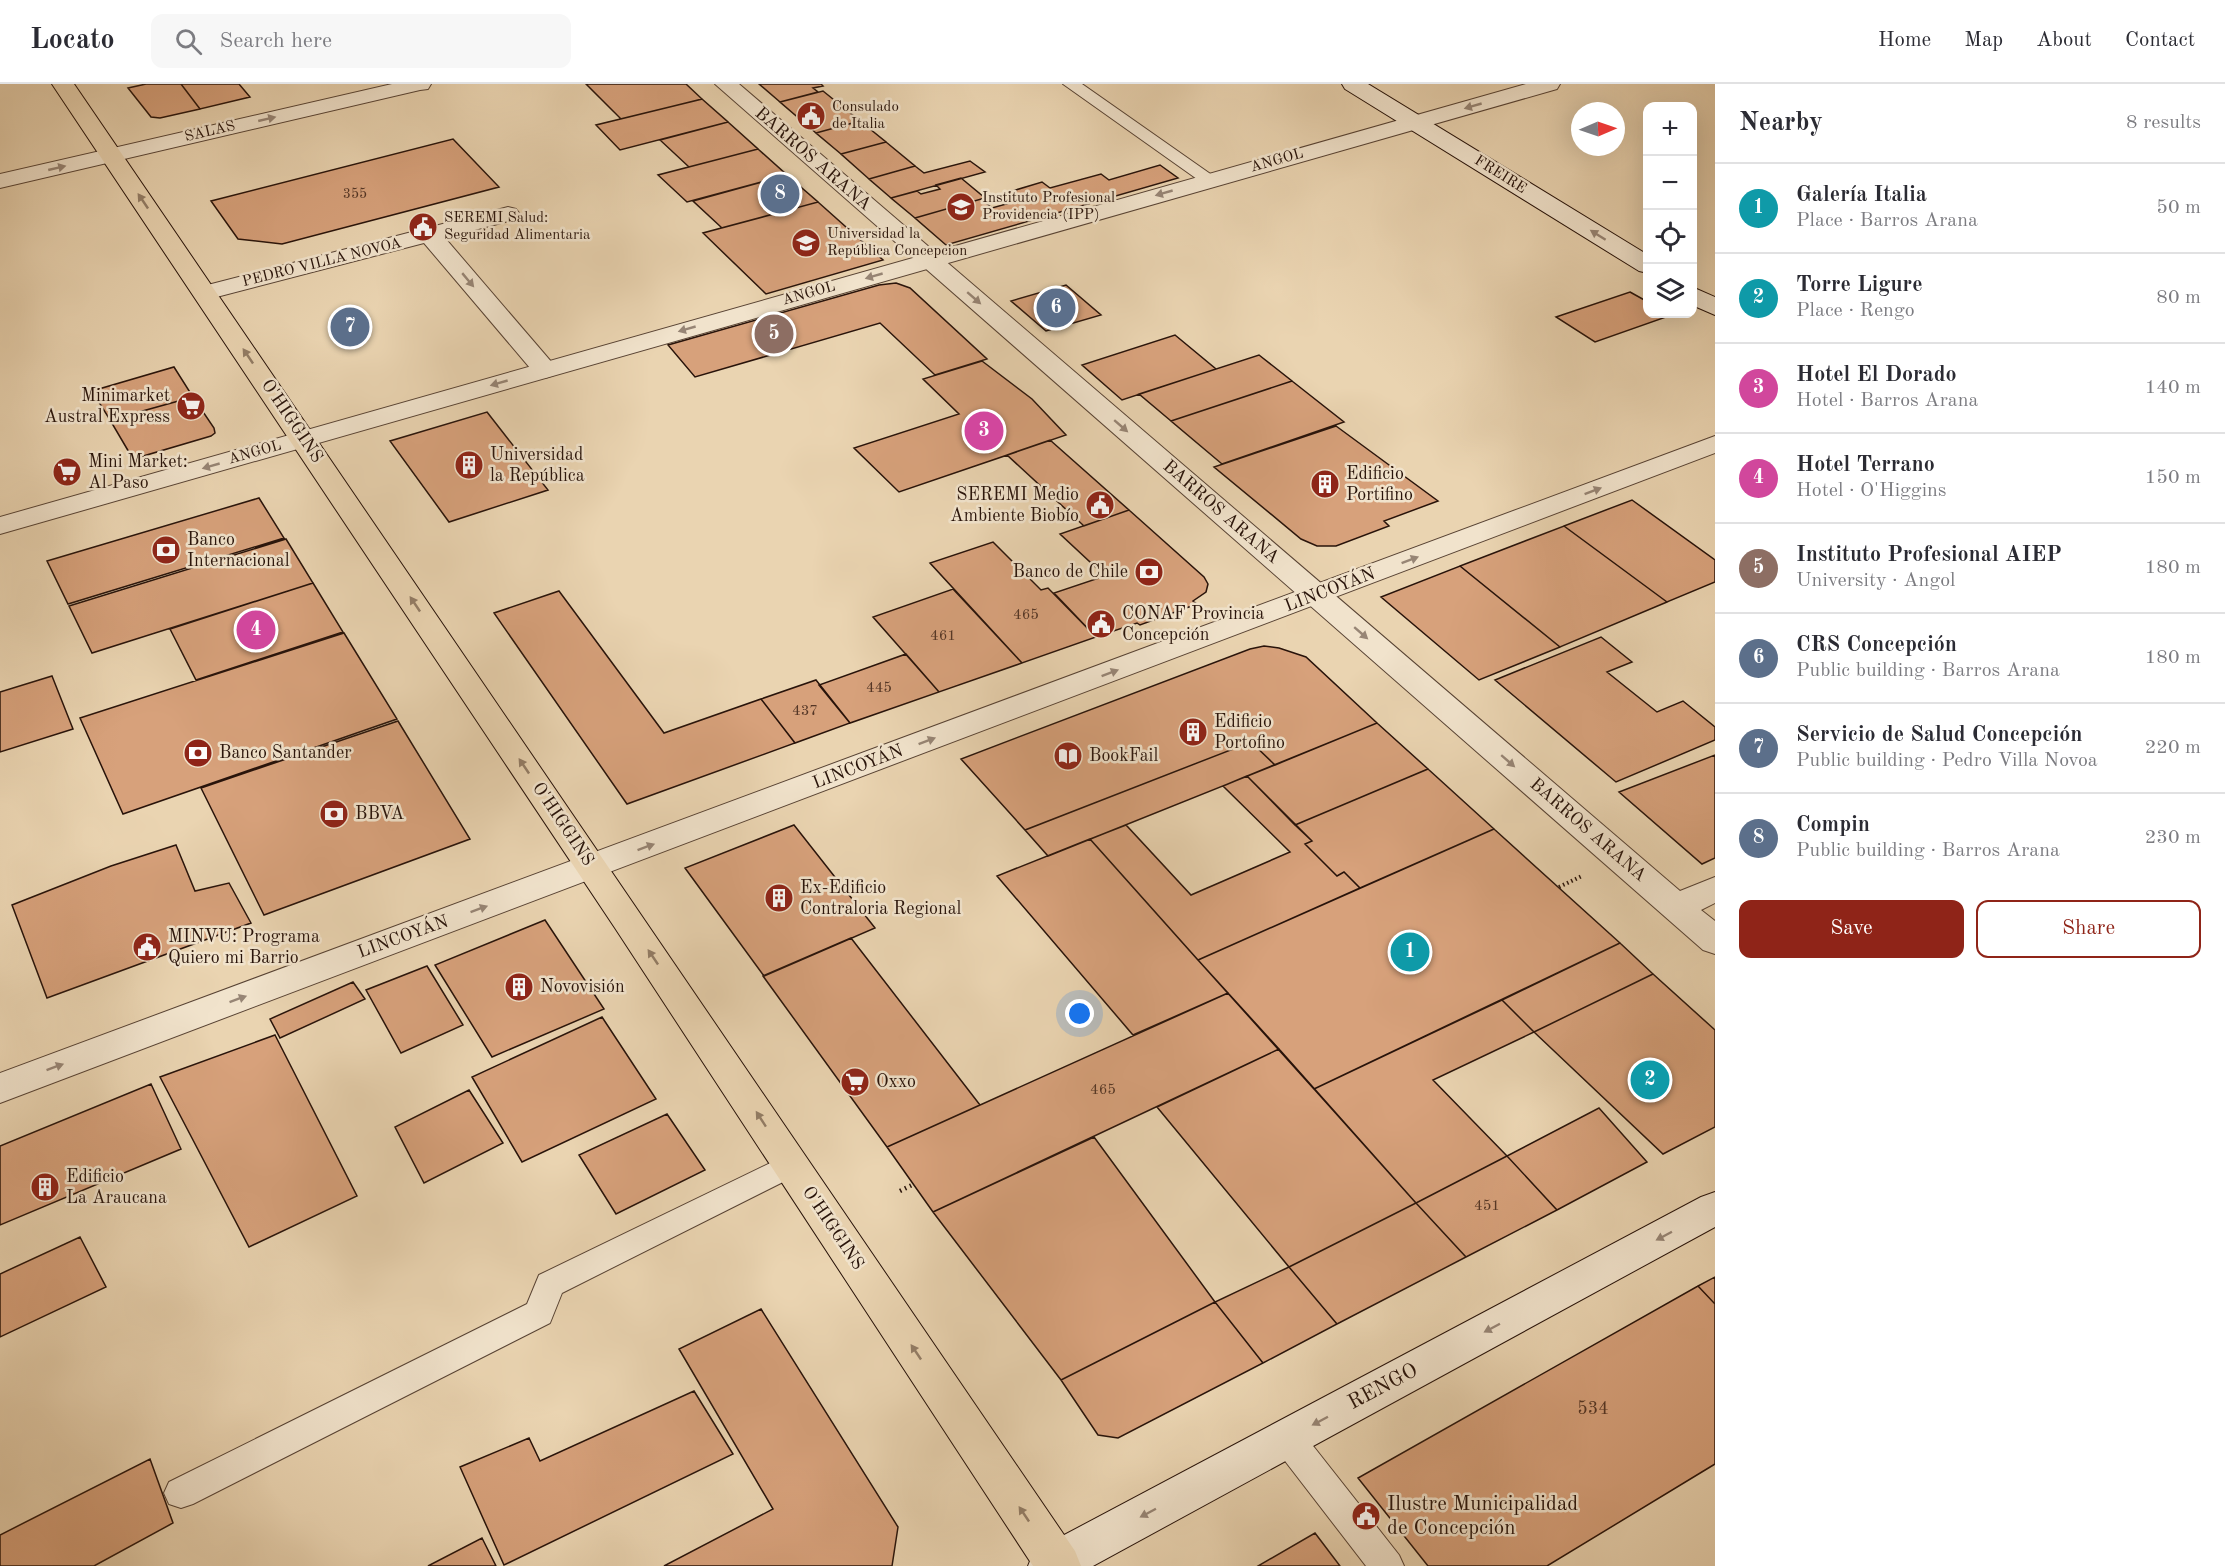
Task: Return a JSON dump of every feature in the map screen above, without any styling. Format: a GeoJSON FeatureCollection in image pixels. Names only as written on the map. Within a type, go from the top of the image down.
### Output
{"type":"FeatureCollection","features":[{"type":"Feature","properties":{"kind":"main road","name":"O'HIGGINS"},"geometry":{"type":"LineString","coordinates":[[63,84],[791,1165],[1055,1565]]}},
{"type":"Feature","properties":{"kind":"street","name":"SALAS"},"geometry":{"type":"LineString","coordinates":[[0,181],[420,84]]}},
{"type":"Feature","properties":{"kind":"street","name":"BARROS ARANA"},"geometry":{"type":"LineString","coordinates":[[726,84],[1715,940]]}},
{"type":"Feature","properties":{"kind":"street","name":"FREIRE"},"geometry":{"type":"LineString","coordinates":[[1353,84],[1644,264]]}},
{"type":"Feature","properties":{"kind":"street","name":"ANGOL"},"geometry":{"type":"LineString","coordinates":[[0,526],[1550,84]]}},
{"type":"Feature","properties":{"kind":"street","name":"PEDRO VILLA NOVOA"},"geometry":{"type":"LineString","coordinates":[[205,293],[508,214]]}},
{"type":"Feature","properties":{"kind":"street"},"geometry":{"type":"LineString","coordinates":[[430,235],[544,370]]}},
{"type":"Feature","properties":{"kind":"street"},"geometry":{"type":"LineString","coordinates":[[1697,297],[1715,308]]}},
{"type":"Feature","properties":{"kind":"street","name":"LINCOYÁN"},"geometry":{"type":"LineString","coordinates":[[0,1088],[1316,596],[1715,444]]}},
{"type":"Feature","properties":{"kind":"street"},"geometry":{"type":"LineString","coordinates":[[1676,907],[1715,889]]}},
{"type":"Feature","properties":{"kind":"street","name":"RENGO"},"geometry":{"type":"LineString","coordinates":[[1055,1565],[1715,1208]]}},
{"type":"Feature","properties":{"kind":"lane"},"geometry":{"type":"LineString","coordinates":[[1071,84],[1210,180]]}},
{"type":"Feature","properties":{"kind":"lane"},"geometry":{"type":"LineString","coordinates":[[181,1492],[539,1313],[550,1284],[791,1165]]}},
{"type":"Feature","properties":{"kind":"lane"},"geometry":{"type":"LineString","coordinates":[[1287,1438],[1387,1566]]}},
{"type":"Feature","properties":{"kind":"path"},"geometry":{"type":"LineString","coordinates":[[900,1191],[914,1185]]}},
{"type":"Feature","properties":{"kind":"building"},"geometry":{"type":"Polygon","coordinates":[[[146,84],[181,84],[200,109],[160,118],[151,117],[128,88],[146,84]]]}},
{"type":"Feature","properties":{"kind":"building"},"geometry":{"type":"Polygon","coordinates":[[[181,84],[239,84],[250,97],[200,109],[181,84]]]}},
{"type":"Feature","properties":{"kind":"building"},"geometry":{"type":"Polygon","coordinates":[[[586,84],[686,84],[702,99],[621,119],[586,84]]]}},
{"type":"Feature","properties":{"kind":"building"},"geometry":{"type":"Polygon","coordinates":[[[759,84],[821,84],[823,86],[813,88],[818,92],[780,102],[759,84]]]}},
{"type":"Feature","properties":{"kind":"building"},"geometry":{"type":"Polygon","coordinates":[[[823,91],[860,121],[816,133],[780,102],[823,91]]]}},
{"type":"Feature","properties":{"kind":"building"},"geometry":{"type":"Polygon","coordinates":[[[702,99],[728,122],[620,150],[596,125],[702,99]]]}},
{"type":"Feature","properties":{"kind":"building"},"geometry":{"type":"Polygon","coordinates":[[[860,121],[886,142],[841,154],[816,133],[860,121]]]}},
{"type":"Feature","properties":{"kind":"building"},"geometry":{"type":"Polygon","coordinates":[[[728,122],[758,149],[689,167],[660,140],[728,122]]]}},
{"type":"Feature","properties":{"kind":"building"},"geometry":{"type":"Polygon","coordinates":[[[453,139],[499,187],[282,244],[238,239],[211,201],[453,139]]]}},
{"type":"Feature","properties":{"kind":"building"},"geometry":{"type":"Polygon","coordinates":[[[886,142],[915,166],[869,179],[841,154],[886,142]]]}},
{"type":"Feature","properties":{"kind":"building"},"geometry":{"type":"Polygon","coordinates":[[[758,149],[787,175],[687,202],[658,175],[758,149]]]}},
{"type":"Feature","properties":{"kind":"building"},"geometry":{"type":"Polygon","coordinates":[[[970,161],[985,172],[891,198],[869,179],[915,166],[924,173],[970,161]]]}},
{"type":"Feature","properties":{"kind":"building"},"geometry":{"type":"Polygon","coordinates":[[[1160,165],[1178,178],[946,245],[915,218],[981,199],[992,208],[1010,203],[999,195],[1042,182],[1050,188],[1101,174],[1109,180],[1160,165]]]}},
{"type":"Feature","properties":{"kind":"building"},"geometry":{"type":"Polygon","coordinates":[[[787,175],[818,202],[722,228],[693,201],[787,175]]]}},
{"type":"Feature","properties":{"kind":"building"},"geometry":{"type":"Polygon","coordinates":[[[961,178],[985,198],[915,218],[891,198],[917,191],[921,194],[940,189],[936,185],[961,178]]]}},
{"type":"Feature","properties":{"kind":"building"},"geometry":{"type":"Polygon","coordinates":[[[818,202],[883,260],[766,294],[703,233],[818,202]]]}},
{"type":"Feature","properties":{"kind":"building"},"geometry":{"type":"Polygon","coordinates":[[[896,283],[910,288],[987,359],[935,375],[880,323],[695,377],[668,345],[879,285],[896,283]]]}},
{"type":"Feature","properties":{"kind":"building"},"geometry":{"type":"Polygon","coordinates":[[[1066,285],[1101,315],[1046,331],[1011,301],[1066,285]]]}},
{"type":"Feature","properties":{"kind":"building"},"geometry":{"type":"Polygon","coordinates":[[[1630,292],[1643,299],[1643,318],[1663,318],[1595,342],[1556,317],[1630,292]]]}},
{"type":"Feature","properties":{"kind":"building"},"geometry":{"type":"Polygon","coordinates":[[[1175,335],[1216,369],[1122,400],[1082,365],[1175,335]]]}},
{"type":"Feature","properties":{"kind":"building"},"geometry":{"type":"Polygon","coordinates":[[[1259,355],[1292,381],[1171,421],[1139,394],[1259,355]]]}},
{"type":"Feature","properties":{"kind":"building"},"geometry":{"type":"Polygon","coordinates":[[[982,361],[1032,399],[1066,435],[899,492],[854,448],[959,414],[923,379],[982,361]]]}},
{"type":"Feature","properties":{"kind":"building"},"geometry":{"type":"Polygon","coordinates":[[[174,367],[193,397],[110,420],[92,391],[174,367]]]}},
{"type":"Feature","properties":{"kind":"building"},"geometry":{"type":"Polygon","coordinates":[[[1292,381],[1344,422],[1222,464],[1171,421],[1292,381]]]}},
{"type":"Feature","properties":{"kind":"building"},"geometry":{"type":"Polygon","coordinates":[[[193,397],[215,433],[133,459],[110,420],[193,397]]]}},
{"type":"Feature","properties":{"kind":"building","name":"Universidad la República"},"geometry":{"type":"Polygon","coordinates":[[[487,412],[548,490],[449,522],[390,441],[487,412]]]}},
{"type":"Feature","properties":{"kind":"building","name":"Edificio Portifino"},"geometry":{"type":"Polygon","coordinates":[[[1336,426],[1438,501],[1384,521],[1389,526],[1336,546],[1317,546],[1301,539],[1214,467],[1336,426]]]}},
{"type":"Feature","properties":{"kind":"building"},"geometry":{"type":"Polygon","coordinates":[[[1050,440],[1129,510],[1084,526],[1007,455],[1050,440]]]}},
{"type":"Feature","properties":{"kind":"building","name":"Banco Internacional"},"geometry":{"type":"Polygon","coordinates":[[[259,498],[284,538],[68,604],[47,561],[259,498]]]}},
{"type":"Feature","properties":{"kind":"building"},"geometry":{"type":"Polygon","coordinates":[[[1632,500],[1715,560],[1715,582],[1667,602],[1564,526],[1632,500]]]}},
{"type":"Feature","properties":{"kind":"building","name":"Banco de Chile"},"geometry":{"type":"Polygon","coordinates":[[[1129,510],[1204,577],[1208,584],[1206,592],[1193,601],[1197,604],[1140,625],[1137,623],[1096,637],[1054,593],[1105,576],[1060,534],[1129,510]]]}},
{"type":"Feature","properties":{"kind":"building"},"geometry":{"type":"Polygon","coordinates":[[[1564,526],[1667,602],[1560,647],[1460,566],[1564,526]]]}},
{"type":"Feature","properties":{"kind":"building"},"geometry":{"type":"Polygon","coordinates":[[[286,539],[313,583],[92,653],[69,606],[286,539]]]}},
{"type":"Feature","properties":{"kind":"building"},"geometry":{"type":"Polygon","coordinates":[[[993,542],[1041,590],[1048,588],[1096,637],[1022,663],[930,563],[993,542]]]}},
{"type":"Feature","properties":{"kind":"building"},"geometry":{"type":"Polygon","coordinates":[[[1460,566],[1560,647],[1479,680],[1381,597],[1460,566]]]}},
{"type":"Feature","properties":{"kind":"building"},"geometry":{"type":"Polygon","coordinates":[[[313,583],[343,632],[196,680],[170,629],[313,583]]]}},
{"type":"Feature","properties":{"kind":"building"},"geometry":{"type":"Polygon","coordinates":[[[953,589],[1022,663],[939,692],[873,617],[953,589]]]}},
{"type":"Feature","properties":{"kind":"building"},"geometry":{"type":"Polygon","coordinates":[[[559,591],[664,733],[761,699],[795,743],[627,804],[494,613],[559,591]]]}},
{"type":"Feature","properties":{"kind":"building","name":"Banco Santander"},"geometry":{"type":"Polygon","coordinates":[[[344,633],[397,719],[123,814],[80,718],[344,633]]]}},
{"type":"Feature","properties":{"kind":"building"},"geometry":{"type":"Polygon","coordinates":[[[1601,637],[1632,662],[1607,672],[1657,712],[1683,701],[1715,727],[1715,740],[1616,782],[1495,680],[1601,637]]]}},
{"type":"Feature","properties":{"kind":"building","name":"Edificio Portofino"},"geometry":{"type":"Polygon","coordinates":[[[1264,646],[1279,648],[1306,657],[1377,723],[1275,765],[1251,742],[1025,830],[961,759],[1250,649],[1264,646]]]}},
{"type":"Feature","properties":{"kind":"building"},"geometry":{"type":"Polygon","coordinates":[[[906,654],[939,692],[850,723],[819,685],[906,654]]]}},
{"type":"Feature","properties":{"kind":"building"},"geometry":{"type":"Polygon","coordinates":[[[52,676],[73,729],[0,752],[0,692],[52,676]]]}},
{"type":"Feature","properties":{"kind":"building"},"geometry":{"type":"Polygon","coordinates":[[[816,680],[850,723],[795,743],[761,699],[816,680]]]}},
{"type":"Feature","properties":{"kind":"building","name":"BBVA"},"geometry":{"type":"Polygon","coordinates":[[[398,721],[470,839],[264,915],[201,788],[398,721]]]}},
{"type":"Feature","properties":{"kind":"building"},"geometry":{"type":"Polygon","coordinates":[[[1377,723],[1428,769],[1295,825],[1247,776],[1377,723]]]}},
{"type":"Feature","properties":{"kind":"building"},"geometry":{"type":"Polygon","coordinates":[[[1251,742],[1275,765],[1048,856],[1025,830],[1251,742]]]}},
{"type":"Feature","properties":{"kind":"building"},"geometry":{"type":"Polygon","coordinates":[[[1715,755],[1715,858],[1702,864],[1619,792],[1715,755]]]}},
{"type":"Feature","properties":{"kind":"building"},"geometry":{"type":"Polygon","coordinates":[[[1428,769],[1494,829],[1360,888],[1344,872],[1337,876],[1305,844],[1312,841],[1295,825],[1428,769]]]}},
{"type":"Feature","properties":{"kind":"building"},"geometry":{"type":"Polygon","coordinates":[[[1247,776],[1312,841],[1305,844],[1337,876],[1344,872],[1360,888],[1198,960],[1090,839],[1126,825],[1191,895],[1290,852],[1223,786],[1247,776]]]}},
{"type":"Feature","properties":{"kind":"building","name":"Ex-Edificio Contraloria Regional"},"geometry":{"type":"Polygon","coordinates":[[[794,825],[875,928],[764,976],[685,868],[794,825]]]}},
{"type":"Feature","properties":{"kind":"building"},"geometry":{"type":"Polygon","coordinates":[[[1494,829],[1620,943],[1314,1089],[1198,960],[1494,829]]]}},
{"type":"Feature","properties":{"kind":"building"},"geometry":{"type":"Polygon","coordinates":[[[1090,839],[1228,993],[1133,1035],[997,876],[1090,839]]]}},
{"type":"Feature","properties":{"kind":"building"},"geometry":{"type":"Polygon","coordinates":[[[176,845],[195,891],[229,883],[251,923],[47,998],[12,905],[111,866],[176,845]]]}},
{"type":"Feature","properties":{"kind":"building","name":"Novovisión"},"geometry":{"type":"Polygon","coordinates":[[[545,920],[604,1009],[492,1057],[435,965],[545,920]]]}},
{"type":"Feature","properties":{"kind":"building"},"geometry":{"type":"Polygon","coordinates":[[[851,938],[980,1105],[887,1147],[763,976],[851,938]]]}},
{"type":"Feature","properties":{"kind":"building"},"geometry":{"type":"Polygon","coordinates":[[[1620,943],[1653,974],[1534,1032],[1502,1000],[1620,943]]]}},
{"type":"Feature","properties":{"kind":"building"},"geometry":{"type":"Polygon","coordinates":[[[427,966],[463,1025],[401,1053],[366,990],[427,966]]]}},
{"type":"Feature","properties":{"kind":"building"},"geometry":{"type":"Polygon","coordinates":[[[1653,974],[1715,1030],[1715,1127],[1663,1154],[1534,1032],[1653,974]]]}},
{"type":"Feature","properties":{"kind":"building"},"geometry":{"type":"Polygon","coordinates":[[[353,982],[365,999],[280,1038],[270,1019],[353,982]]]}},
{"type":"Feature","properties":{"kind":"building"},"geometry":{"type":"Polygon","coordinates":[[[1228,993],[1279,1049],[933,1212],[887,1147],[1228,993]]]}},
{"type":"Feature","properties":{"kind":"building"},"geometry":{"type":"Polygon","coordinates":[[[1502,1000],[1534,1032],[1433,1080],[1507,1156],[1416,1203],[1314,1089],[1502,1000]]]}},
{"type":"Feature","properties":{"kind":"building"},"geometry":{"type":"Polygon","coordinates":[[[602,1017],[656,1099],[522,1162],[472,1077],[602,1017]]]}},
{"type":"Feature","properties":{"kind":"building"},"geometry":{"type":"Polygon","coordinates":[[[275,1035],[357,1196],[249,1247],[160,1077],[275,1035]]]}},
{"type":"Feature","properties":{"kind":"building"},"geometry":{"type":"Polygon","coordinates":[[[1279,1049],[1416,1203],[1289,1267],[1157,1107],[1279,1049]]]}},
{"type":"Feature","properties":{"kind":"building","name":"Edificio La Araucana"},"geometry":{"type":"Polygon","coordinates":[[[151,1084],[181,1149],[0,1225],[0,1146],[151,1084]]]}},
{"type":"Feature","properties":{"kind":"building"},"geometry":{"type":"Polygon","coordinates":[[[469,1090],[503,1143],[424,1183],[395,1127],[469,1090]]]}},
{"type":"Feature","properties":{"kind":"building"},"geometry":{"type":"Polygon","coordinates":[[[1599,1108],[1647,1162],[1557,1210],[1507,1156],[1599,1108]]]}},
{"type":"Feature","properties":{"kind":"building"},"geometry":{"type":"Polygon","coordinates":[[[667,1114],[705,1170],[616,1214],[579,1155],[667,1114]]]}},
{"type":"Feature","properties":{"kind":"building"},"geometry":{"type":"Polygon","coordinates":[[[1094,1137],[1215,1302],[1061,1380],[933,1212],[1094,1137]]]}},
{"type":"Feature","properties":{"kind":"building"},"geometry":{"type":"Polygon","coordinates":[[[1507,1156],[1557,1210],[1466,1257],[1416,1203],[1507,1156]]]}},
{"type":"Feature","properties":{"kind":"building"},"geometry":{"type":"Polygon","coordinates":[[[1416,1203],[1466,1257],[1337,1324],[1289,1267],[1416,1203]]]}},
{"type":"Feature","properties":{"kind":"building"},"geometry":{"type":"Polygon","coordinates":[[[80,1237],[106,1287],[0,1337],[0,1274],[80,1237]]]}},
{"type":"Feature","properties":{"kind":"building"},"geometry":{"type":"Polygon","coordinates":[[[1289,1267],[1337,1324],[1263,1363],[1215,1302],[1289,1267]]]}},
{"type":"Feature","properties":{"kind":"building"},"geometry":{"type":"Polygon","coordinates":[[[1715,1277],[1715,1304],[1698,1286],[1715,1277]]]}},
{"type":"Feature","properties":{"kind":"building"},"geometry":{"type":"Polygon","coordinates":[[[1698,1286],[1715,1304],[1715,1464],[1547,1566],[1428,1566],[1358,1478],[1698,1286]]]}},
{"type":"Feature","properties":{"kind":"building"},"geometry":{"type":"Polygon","coordinates":[[[1215,1302],[1263,1363],[1118,1438],[1098,1435],[1061,1380],[1215,1302]]]}},
{"type":"Feature","properties":{"kind":"building"},"geometry":{"type":"Polygon","coordinates":[[[761,1309],[898,1527],[892,1566],[664,1566],[773,1509],[679,1349],[761,1309]]]}},
{"type":"Feature","properties":{"kind":"building"},"geometry":{"type":"Polygon","coordinates":[[[694,1391],[733,1454],[504,1565],[460,1467],[529,1438],[540,1461],[694,1391]]]}},
{"type":"Feature","properties":{"kind":"building"},"geometry":{"type":"Polygon","coordinates":[[[150,1459],[173,1523],[94,1566],[0,1566],[0,1535],[150,1459]]]}},
{"type":"Feature","properties":{"kind":"building","name":"Ilustre Municipalidad de Concepción"},"geometry":{"type":"Polygon","coordinates":[[[1315,1533],[1340,1566],[1258,1566],[1315,1533]]]}},
{"type":"Feature","properties":{"kind":"building"},"geometry":{"type":"Polygon","coordinates":[[[482,1538],[496,1566],[428,1566],[482,1538]]]}},
{"type":"Feature","properties":{"kind":"place","name":"Consulado de Italia"},"geometry":{"type":"Point","coordinates":[811,116]}},
{"type":"Feature","properties":{"kind":"place","name":"Compin"},"geometry":{"type":"Point","coordinates":[780,194]}},
{"type":"Feature","properties":{"kind":"place","name":"Instituto Profesional Providencia (IPP)"},"geometry":{"type":"Point","coordinates":[961,207]}},
{"type":"Feature","properties":{"kind":"place","name":"SEREMI Salud: Seguridad Alimentaria"},"geometry":{"type":"Point","coordinates":[423,227]}},
{"type":"Feature","properties":{"kind":"place","name":"Universidad la República Concepcion"},"geometry":{"type":"Point","coordinates":[806,243]}},
{"type":"Feature","properties":{"kind":"place","name":"CRS Concepción"},"geometry":{"type":"Point","coordinates":[1056,308]}},
{"type":"Feature","properties":{"kind":"place","name":"Servicio de Salud Concepción"},"geometry":{"type":"Point","coordinates":[350,327]}},
{"type":"Feature","properties":{"kind":"place","name":"Instituto Profesional AIEP"},"geometry":{"type":"Point","coordinates":[774,334]}},
{"type":"Feature","properties":{"kind":"place","name":"Minimarket Austral Express"},"geometry":{"type":"Point","coordinates":[191,406]}},
{"type":"Feature","properties":{"kind":"place","name":"Hotel El Dorado"},"geometry":{"type":"Point","coordinates":[984,431]}},
{"type":"Feature","properties":{"kind":"place","name":"Universidad la República"},"geometry":{"type":"Point","coordinates":[469,465]}},
{"type":"Feature","properties":{"kind":"place","name":"Mini Market: Al Paso"},"geometry":{"type":"Point","coordinates":[67,472]}},
{"type":"Feature","properties":{"kind":"place","name":"Edificio Portifino"},"geometry":{"type":"Point","coordinates":[1325,484]}},
{"type":"Feature","properties":{"kind":"place","name":"SEREMI Medio Ambiente Biobío"},"geometry":{"type":"Point","coordinates":[1100,505]}},
{"type":"Feature","properties":{"kind":"place","name":"Banco Internacional"},"geometry":{"type":"Point","coordinates":[166,550]}},
{"type":"Feature","properties":{"kind":"place","name":"Banco de Chile"},"geometry":{"type":"Point","coordinates":[1149,572]}},
{"type":"Feature","properties":{"kind":"place","name":"CONAF Provincia Concepción"},"geometry":{"type":"Point","coordinates":[1101,624]}},
{"type":"Feature","properties":{"kind":"place","name":"Hotel Terrano"},"geometry":{"type":"Point","coordinates":[256,630]}},
{"type":"Feature","properties":{"kind":"place","name":"Edificio Portofino"},"geometry":{"type":"Point","coordinates":[1193,732]}},
{"type":"Feature","properties":{"kind":"place","name":"Banco Santander"},"geometry":{"type":"Point","coordinates":[198,753]}},
{"type":"Feature","properties":{"kind":"place","name":"BookFail"},"geometry":{"type":"Point","coordinates":[1068,756]}},
{"type":"Feature","properties":{"kind":"place","name":"BBVA"},"geometry":{"type":"Point","coordinates":[334,814]}},
{"type":"Feature","properties":{"kind":"place","name":"Ex-Edificio Contraloria Regional"},"geometry":{"type":"Point","coordinates":[779,898]}},
{"type":"Feature","properties":{"kind":"place","name":"MINVU: Programa Quiero mi Barrio"},"geometry":{"type":"Point","coordinates":[147,947]}},
{"type":"Feature","properties":{"kind":"place","name":"Galería Italia"},"geometry":{"type":"Point","coordinates":[1410,952]}},
{"type":"Feature","properties":{"kind":"place","name":"Novovisión"},"geometry":{"type":"Point","coordinates":[519,987]}},
{"type":"Feature","properties":{"kind":"place","name":"Torre Ligure"},"geometry":{"type":"Point","coordinates":[1650,1080]}},
{"type":"Feature","properties":{"kind":"place","name":"Oxxo"},"geometry":{"type":"Point","coordinates":[855,1082]}},
{"type":"Feature","properties":{"kind":"place","name":"Edificio La Araucana"},"geometry":{"type":"Point","coordinates":[45,1187]}},
{"type":"Feature","properties":{"kind":"place","name":"Ilustre Municipalidad de Concepción"},"geometry":{"type":"Point","coordinates":[1366,1516]}}]}
